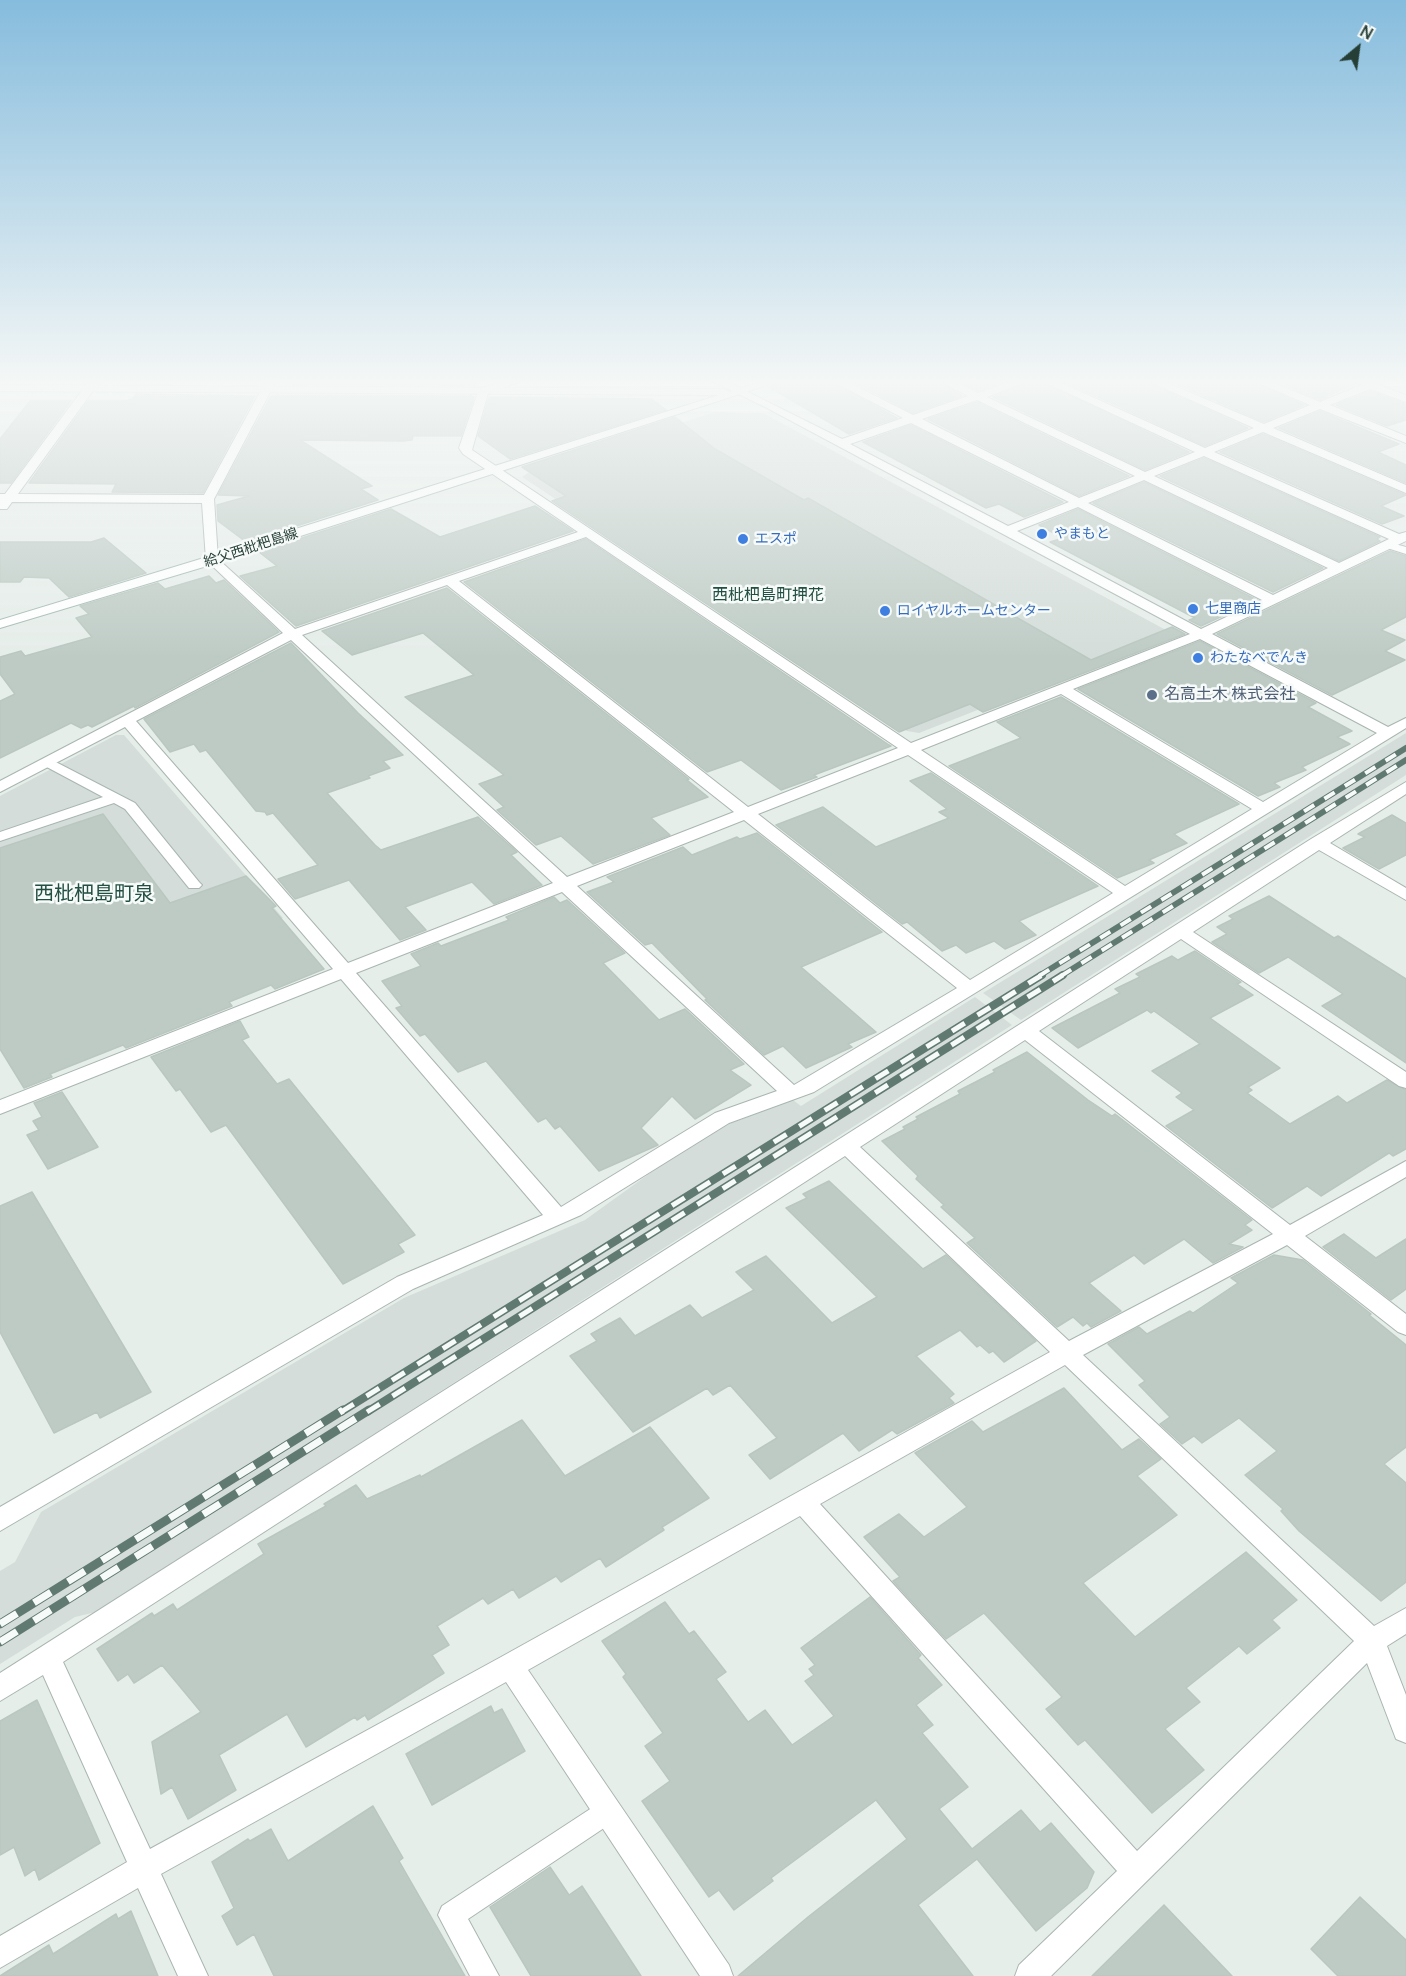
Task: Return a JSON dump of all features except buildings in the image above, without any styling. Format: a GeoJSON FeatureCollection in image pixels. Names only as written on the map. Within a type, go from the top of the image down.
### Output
{"type":"FeatureCollection","features":[{"type":"Feature","properties":{"kind":"street"},"geometry":{"type":"LineString","coordinates":[[0,510],[4,498],[24,473]]}},
{"type":"Feature","properties":{"kind":"street"},"geometry":{"type":"LineString","coordinates":[[222,473],[208,499],[212,560],[791,1093]]}},
{"type":"Feature","properties":{"kind":"street","name":"給父西枇杷島線"},"geometry":{"type":"LineString","coordinates":[[0,624],[487,473]]}},
{"type":"Feature","properties":{"kind":"street"},"geometry":{"type":"LineString","coordinates":[[502,473],[1125,893]]}},
{"type":"Feature","properties":{"kind":"street"},"geometry":{"type":"LineString","coordinates":[[898,473],[1388,733]]}},
{"type":"Feature","properties":{"kind":"street"},"geometry":{"type":"LineString","coordinates":[[1021,473],[1273,600]]}},
{"type":"Feature","properties":{"kind":"street"},"geometry":{"type":"LineString","coordinates":[[1139,473],[1338,568]]}},
{"type":"Feature","properties":{"kind":"street"},"geometry":{"type":"LineString","coordinates":[[1007,531],[1152,473]]}},
{"type":"Feature","properties":{"kind":"street"},"geometry":{"type":"LineString","coordinates":[[1252,473],[1398,540]]}},
{"type":"Feature","properties":{"kind":"street"},"geometry":{"type":"LineString","coordinates":[[1369,473],[1406,489]]}},
{"type":"Feature","properties":{"kind":"street"},"geometry":{"type":"LineString","coordinates":[[4,498],[208,499]]}},
{"type":"Feature","properties":{"kind":"street"},"geometry":{"type":"LineString","coordinates":[[0,787],[292,634],[589,532]]}},
{"type":"Feature","properties":{"kind":"street"},"geometry":{"type":"LineString","coordinates":[[0,1107],[1201,634],[1398,540]]}},
{"type":"Feature","properties":{"kind":"street"},"geometry":{"type":"LineString","coordinates":[[449,580],[969,988]]}},
{"type":"Feature","properties":{"kind":"street"},"geometry":{"type":"LineString","coordinates":[[1062,689],[1264,809]]}},
{"type":"Feature","properties":{"kind":"street"},"geometry":{"type":"LineString","coordinates":[[128,720],[557,1217]]}},
{"type":"Feature","properties":{"kind":"street"},"geometry":{"type":"LineString","coordinates":[[0,1520],[405,1283],[574,1210],[722,1118],[807,1087],[1406,722]]}},
{"type":"Feature","properties":{"kind":"street"},"geometry":{"type":"LineString","coordinates":[[0,1688],[1406,787]]}},
{"type":"Feature","properties":{"kind":"street"},"geometry":{"type":"LineString","coordinates":[[1317,842],[1406,895]]}},
{"type":"Feature","properties":{"kind":"street"},"geometry":{"type":"LineString","coordinates":[[1180,931],[1406,1081]]}},
{"type":"Feature","properties":{"kind":"street"},"geometry":{"type":"LineString","coordinates":[[1026,1031],[1406,1326]]}},
{"type":"Feature","properties":{"kind":"street"},"geometry":{"type":"LineString","coordinates":[[847,1146],[1372,1641],[1406,1730]]}},
{"type":"Feature","properties":{"kind":"street"},"geometry":{"type":"LineString","coordinates":[[0,1953],[144,1868],[510,1666],[1067,1353],[1289,1235],[1406,1168]]}},
{"type":"Feature","properties":{"kind":"street"},"geometry":{"type":"LineString","coordinates":[[802,1501],[1136,1871]]}},
{"type":"Feature","properties":{"kind":"street"},"geometry":{"type":"LineString","coordinates":[[1030,1976],[1372,1641],[1406,1620]]}},
{"type":"Feature","properties":{"kind":"street"},"geometry":{"type":"LineString","coordinates":[[48,1657],[193,1976]]}},
{"type":"Feature","properties":{"kind":"street"},"geometry":{"type":"LineString","coordinates":[[510,1666],[718,1976]]}},
{"type":"Feature","properties":{"kind":"lane"},"geometry":{"type":"LineString","coordinates":[[1398,540],[1406,551]]}},
{"type":"Feature","properties":{"kind":"lane"},"geometry":{"type":"LineString","coordinates":[[48,762],[130,806],[194,885]]}},
{"type":"Feature","properties":{"kind":"lane"},"geometry":{"type":"LineString","coordinates":[[0,837],[116,798]]}},
{"type":"Feature","properties":{"kind":"lane"},"geometry":{"type":"LineString","coordinates":[[485,1976],[451,1915],[607,1811]]}},
{"type":"Feature","properties":{"kind":"shaded area"},"geometry":{"type":"Polygon","coordinates":[[[527,473],[875,473],[1166,630],[1168,635],[919,733],[907,731],[522,477],[527,473]]]}},
{"type":"Feature","properties":{"kind":"shaded area"},"geometry":{"type":"Polygon","coordinates":[[[1406,733],[1406,775],[1021,1020],[983,993],[1406,733]]]}},
{"type":"Feature","properties":{"kind":"shaded area"},"geometry":{"type":"Polygon","coordinates":[[[116,735],[124,735],[283,918],[0,1023],[0,796],[116,735]]]}},
{"type":"Feature","properties":{"kind":"shaded area"},"geometry":{"type":"Polygon","coordinates":[[[975,997],[1012,1025],[96,1612],[75,1617],[0,1664],[0,1571],[15,1562],[41,1512],[404,1298],[585,1220],[671,1158],[726,1125],[793,1100],[801,1106],[975,997]]]}},
{"type":"Feature","properties":{"kind":"railway"},"geometry":{"type":"LineString","coordinates":[[1039,976],[1406,748]]}},
{"type":"Feature","properties":{"kind":"railway"},"geometry":{"type":"LineString","coordinates":[[1061,976],[1406,760]]}},
{"type":"Feature","properties":{"kind":"railway"},"geometry":{"type":"LineString","coordinates":[[341,1412],[1042,975]]}},
{"type":"Feature","properties":{"kind":"railway"},"geometry":{"type":"LineString","coordinates":[[367,1412],[1063,975]]}},
{"type":"Feature","properties":{"kind":"railway"},"geometry":{"type":"LineString","coordinates":[[0,1624],[343,1410]]}},
{"type":"Feature","properties":{"kind":"railway"},"geometry":{"type":"LineString","coordinates":[[0,1642],[369,1410]]}},
{"type":"Feature","properties":{"kind":"place","name":"やまもと"},"geometry":{"type":"Point","coordinates":[1042,534]}},
{"type":"Feature","properties":{"kind":"place","name":"エスポ"},"geometry":{"type":"Point","coordinates":[743,539]}},
{"type":"Feature","properties":{"kind":"place","name":"七里商店"},"geometry":{"type":"Point","coordinates":[1193,609]}},
{"type":"Feature","properties":{"kind":"place","name":"ロイヤルホームセンター"},"geometry":{"type":"Point","coordinates":[885,611]}},
{"type":"Feature","properties":{"kind":"place","name":"わたなべでんき"},"geometry":{"type":"Point","coordinates":[1198,658]}},
{"type":"Feature","properties":{"kind":"place","name":"名高土木 株式会社"},"geometry":{"type":"Point","coordinates":[1152,695]}},
{"type":"Feature","properties":{"kind":"district","name":"西枇杷島町押花"},"geometry":{"type":"Point","coordinates":[768,596]}},
{"type":"Feature","properties":{"kind":"district","name":"西枇杷島町泉"},"geometry":{"type":"Point","coordinates":[94,894]}}]}
